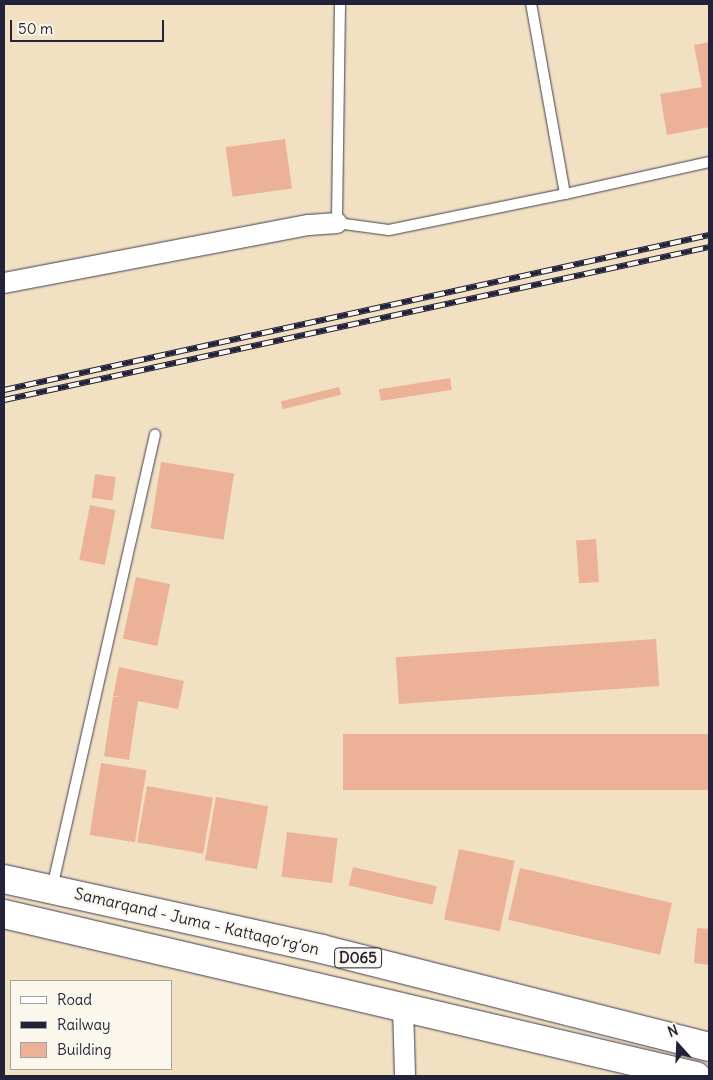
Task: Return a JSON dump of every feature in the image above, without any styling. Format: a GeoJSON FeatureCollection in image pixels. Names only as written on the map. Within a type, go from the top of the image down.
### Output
{"type":"FeatureCollection","features":[{"type":"Feature","properties":{"kind":"main road","name":"Samarqand - Juma - Kattaqo‘rg‘on"},"geometry":{"type":"LineString","coordinates":[[4,879],[322,949],[709,1047]]}},
{"type":"Feature","properties":{"kind":"main road"},"geometry":{"type":"LineString","coordinates":[[137,945],[146,910]]}},
{"type":"Feature","properties":{"kind":"main road","name":"D065"},"geometry":{"type":"LineString","coordinates":[[4,914],[696,1076]]}},
{"type":"Feature","properties":{"kind":"main road"},"geometry":{"type":"LineString","coordinates":[[311,985],[322,949]]}},
{"type":"Feature","properties":{"kind":"street"},"geometry":{"type":"LineString","coordinates":[[4,283],[310,225],[337,223]]}},
{"type":"Feature","properties":{"kind":"street"},"geometry":{"type":"LineString","coordinates":[[403,1007],[405,1076]]}},
{"type":"Feature","properties":{"kind":"lane"},"geometry":{"type":"LineString","coordinates":[[340,4],[337,223],[389,230],[709,162]]}},
{"type":"Feature","properties":{"kind":"lane"},"geometry":{"type":"LineString","coordinates":[[531,4],[565,194]]}},
{"type":"Feature","properties":{"kind":"lane"},"geometry":{"type":"LineString","coordinates":[[52,889],[155,435]]}},
{"type":"Feature","properties":{"kind":"building"},"geometry":{"type":"Polygon","coordinates":[[[709,42],[709,127],[667,135],[660,94],[702,87],[694,45],[709,42]]]}},
{"type":"Feature","properties":{"kind":"building"},"geometry":{"type":"Polygon","coordinates":[[[285,139],[292,189],[233,197],[226,147],[285,139]]]}},
{"type":"Feature","properties":{"kind":"building"},"geometry":{"type":"Polygon","coordinates":[[[450,378],[452,390],[381,401],[379,389],[450,378]]]}},
{"type":"Feature","properties":{"kind":"building"},"geometry":{"type":"Polygon","coordinates":[[[339,387],[341,395],[283,409],[281,402],[339,387]]]}},
{"type":"Feature","properties":{"kind":"building"},"geometry":{"type":"Polygon","coordinates":[[[161,462],[234,474],[224,540],[151,528],[161,462]]]}},
{"type":"Feature","properties":{"kind":"building"},"geometry":{"type":"Polygon","coordinates":[[[95,474],[116,477],[112,501],[92,498],[95,474]]]}},
{"type":"Feature","properties":{"kind":"building"},"geometry":{"type":"Polygon","coordinates":[[[90,505],[116,510],[105,565],[79,560],[90,505]]]}},
{"type":"Feature","properties":{"kind":"building"},"geometry":{"type":"Polygon","coordinates":[[[596,539],[599,582],[579,583],[576,540],[596,539]]]}},
{"type":"Feature","properties":{"kind":"building"},"geometry":{"type":"Polygon","coordinates":[[[136,577],[170,584],[157,646],[123,639],[136,577]]]}},
{"type":"Feature","properties":{"kind":"building"},"geometry":{"type":"Polygon","coordinates":[[[656,639],[659,686],[399,704],[396,657],[656,639]]]}},
{"type":"Feature","properties":{"kind":"building"},"geometry":{"type":"Polygon","coordinates":[[[119,667],[184,681],[178,709],[138,701],[129,760],[104,756],[113,697],[120,697],[113,696],[119,667]]]}},
{"type":"Feature","properties":{"kind":"building"},"geometry":{"type":"Polygon","coordinates":[[[343,734],[709,734],[709,790],[343,790],[343,734]]]}},
{"type":"Feature","properties":{"kind":"building"},"geometry":{"type":"Polygon","coordinates":[[[101,763],[146,770],[135,842],[90,835],[101,763]]]}},
{"type":"Feature","properties":{"kind":"building"},"geometry":{"type":"Polygon","coordinates":[[[147,786],[213,798],[203,854],[137,842],[147,786]]]}},
{"type":"Feature","properties":{"kind":"building"},"geometry":{"type":"Polygon","coordinates":[[[216,797],[268,806],[257,869],[205,860],[216,797]]]}},
{"type":"Feature","properties":{"kind":"building"},"geometry":{"type":"Polygon","coordinates":[[[287,832],[338,838],[332,883],[282,877],[287,832]]]}},
{"type":"Feature","properties":{"kind":"building"},"geometry":{"type":"Polygon","coordinates":[[[459,849],[515,861],[500,931],[444,919],[459,849]]]}},
{"type":"Feature","properties":{"kind":"building"},"geometry":{"type":"Polygon","coordinates":[[[353,867],[437,886],[433,905],[349,886],[353,867]]]}},
{"type":"Feature","properties":{"kind":"building"},"geometry":{"type":"Polygon","coordinates":[[[520,868],[672,903],[660,955],[508,920],[520,868]]]}},
{"type":"Feature","properties":{"kind":"building"},"geometry":{"type":"Polygon","coordinates":[[[697,928],[709,929],[709,965],[694,963],[697,928]]]}},
{"type":"Feature","properties":{"kind":"railway"},"geometry":{"type":"LineString","coordinates":[[4,390],[709,235]]}},
{"type":"Feature","properties":{"kind":"railway"},"geometry":{"type":"LineString","coordinates":[[4,400],[709,247]]}}]}
